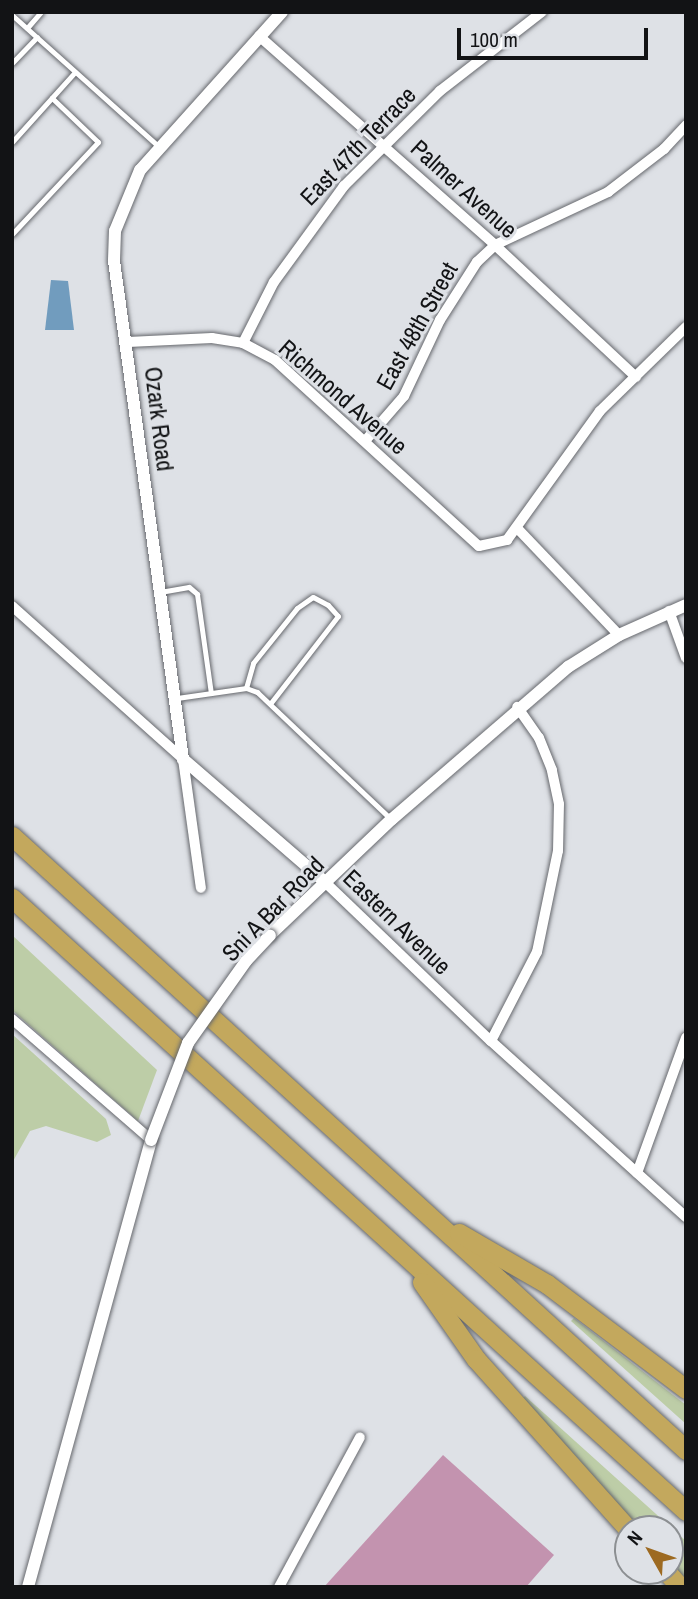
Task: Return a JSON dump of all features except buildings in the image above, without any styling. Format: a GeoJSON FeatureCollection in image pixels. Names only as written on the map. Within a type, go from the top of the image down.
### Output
{"type":"FeatureCollection","features":[{"type":"Feature","properties":{"kind":"highway"},"geometry":{"type":"LineString","coordinates":[[12,836],[686,1450]]}},
{"type":"Feature","properties":{"kind":"highway"},"geometry":{"type":"LineString","coordinates":[[12,898],[686,1511]]}},
{"type":"Feature","properties":{"kind":"highway"},"geometry":{"type":"LineString","coordinates":[[426,1213],[547,1284],[686,1390]]}},
{"type":"Feature","properties":{"kind":"highway"},"geometry":{"type":"LineString","coordinates":[[404,1255],[476,1359],[615,1515]]}},
{"type":"Feature","properties":{"kind":"street","name":"Ozark Road"},"geometry":{"type":"LineString","coordinates":[[201,888],[128,342],[114,261],[115,230],[128,189],[159,147],[282,12]]}},
{"type":"Feature","properties":{"kind":"street","name":"East 47th Terrace"},"geometry":{"type":"LineString","coordinates":[[243,343],[306,232],[384,145],[440,91],[542,12]]}},
{"type":"Feature","properties":{"kind":"street","name":"Palmer Avenue"},"geometry":{"type":"LineString","coordinates":[[259,36],[495,244],[636,377]]}},
{"type":"Feature","properties":{"kind":"street","name":"East 48th Street"},"geometry":{"type":"LineString","coordinates":[[365,441],[404,396],[460,285],[495,244],[608,192],[655,156],[686,125]]}},
{"type":"Feature","properties":{"kind":"street"},"geometry":{"type":"LineString","coordinates":[[619,635],[517,528],[574,442],[686,327]]}},
{"type":"Feature","properties":{"kind":"street","name":"Richmond Avenue"},"geometry":{"type":"LineString","coordinates":[[128,342],[212,338],[243,343],[275,360],[479,546],[507,540],[517,528]]}},
{"type":"Feature","properties":{"kind":"street","name":"Sni A Bar Road"},"geometry":{"type":"LineString","coordinates":[[28,1587],[151,1140],[188,1043],[246,961],[270,935],[392,819],[517,707],[568,667],[619,635],[686,605]]}},
{"type":"Feature","properties":{"kind":"street","name":"Eastern Avenue"},"geometry":{"type":"LineString","coordinates":[[12,606],[326,883],[491,1041],[686,1217]]}},
{"type":"Feature","properties":{"kind":"street"},"geometry":{"type":"LineString","coordinates":[[669,611],[686,658]]}},
{"type":"Feature","properties":{"kind":"street"},"geometry":{"type":"LineString","coordinates":[[491,1041],[537,952],[558,851],[559,804],[552,770],[539,738],[517,707]]}},
{"type":"Feature","properties":{"kind":"street"},"geometry":{"type":"LineString","coordinates":[[12,1019],[151,1140]]}},
{"type":"Feature","properties":{"kind":"street"},"geometry":{"type":"LineString","coordinates":[[637,1173],[686,1038]]}},
{"type":"Feature","properties":{"kind":"street"},"geometry":{"type":"LineString","coordinates":[[279,1587],[360,1437]]}},
{"type":"Feature","properties":{"kind":"lane"},"geometry":{"type":"LineString","coordinates":[[27,28],[41,12]]}},
{"type":"Feature","properties":{"kind":"lane"},"geometry":{"type":"LineString","coordinates":[[12,16],[159,147]]}},
{"type":"Feature","properties":{"kind":"lane"},"geometry":{"type":"LineString","coordinates":[[12,64],[37,37]]}},
{"type":"Feature","properties":{"kind":"lane"},"geometry":{"type":"LineString","coordinates":[[12,142],[75,72]]}},
{"type":"Feature","properties":{"kind":"lane"},"geometry":{"type":"LineString","coordinates":[[12,234],[98,142],[52,98]]}},
{"type":"Feature","properties":{"kind":"lane"},"geometry":{"type":"LineString","coordinates":[[160,592],[189,587],[197,594],[211,693]]}},
{"type":"Feature","properties":{"kind":"lane"},"geometry":{"type":"LineString","coordinates":[[246,688],[253,663],[297,608],[313,597],[328,605],[338,617],[270,704]]}},
{"type":"Feature","properties":{"kind":"lane"},"geometry":{"type":"LineString","coordinates":[[174,699],[246,688],[270,704],[392,819]]}},
{"type":"Feature","properties":{"kind":"green space"},"geometry":{"type":"Polygon","coordinates":[[[12,935],[157,1070],[138,1121],[12,1010],[12,935]]]}},
{"type":"Feature","properties":{"kind":"green space"},"geometry":{"type":"Polygon","coordinates":[[[12,1034],[106,1119],[111,1135],[97,1142],[46,1126],[30,1131],[12,1163],[12,1034]]]}},
{"type":"Feature","properties":{"kind":"green space"},"geometry":{"type":"Polygon","coordinates":[[[574,1318],[686,1405],[686,1424],[571,1321],[574,1318]]]}},
{"type":"Feature","properties":{"kind":"green space"},"geometry":{"type":"Polygon","coordinates":[[[525,1396],[657,1515],[625,1515],[520,1401],[525,1396]]]}},
{"type":"Feature","properties":{"kind":"green space"},"geometry":{"type":"Polygon","coordinates":[[[684,1539],[686,1541],[686,1581],[684,1579],[684,1539]]]}},
{"type":"Feature","properties":{"kind":"water"},"geometry":{"type":"Polygon","coordinates":[[[51,280],[68,281],[74,330],[45,330],[51,280]]]}}]}
